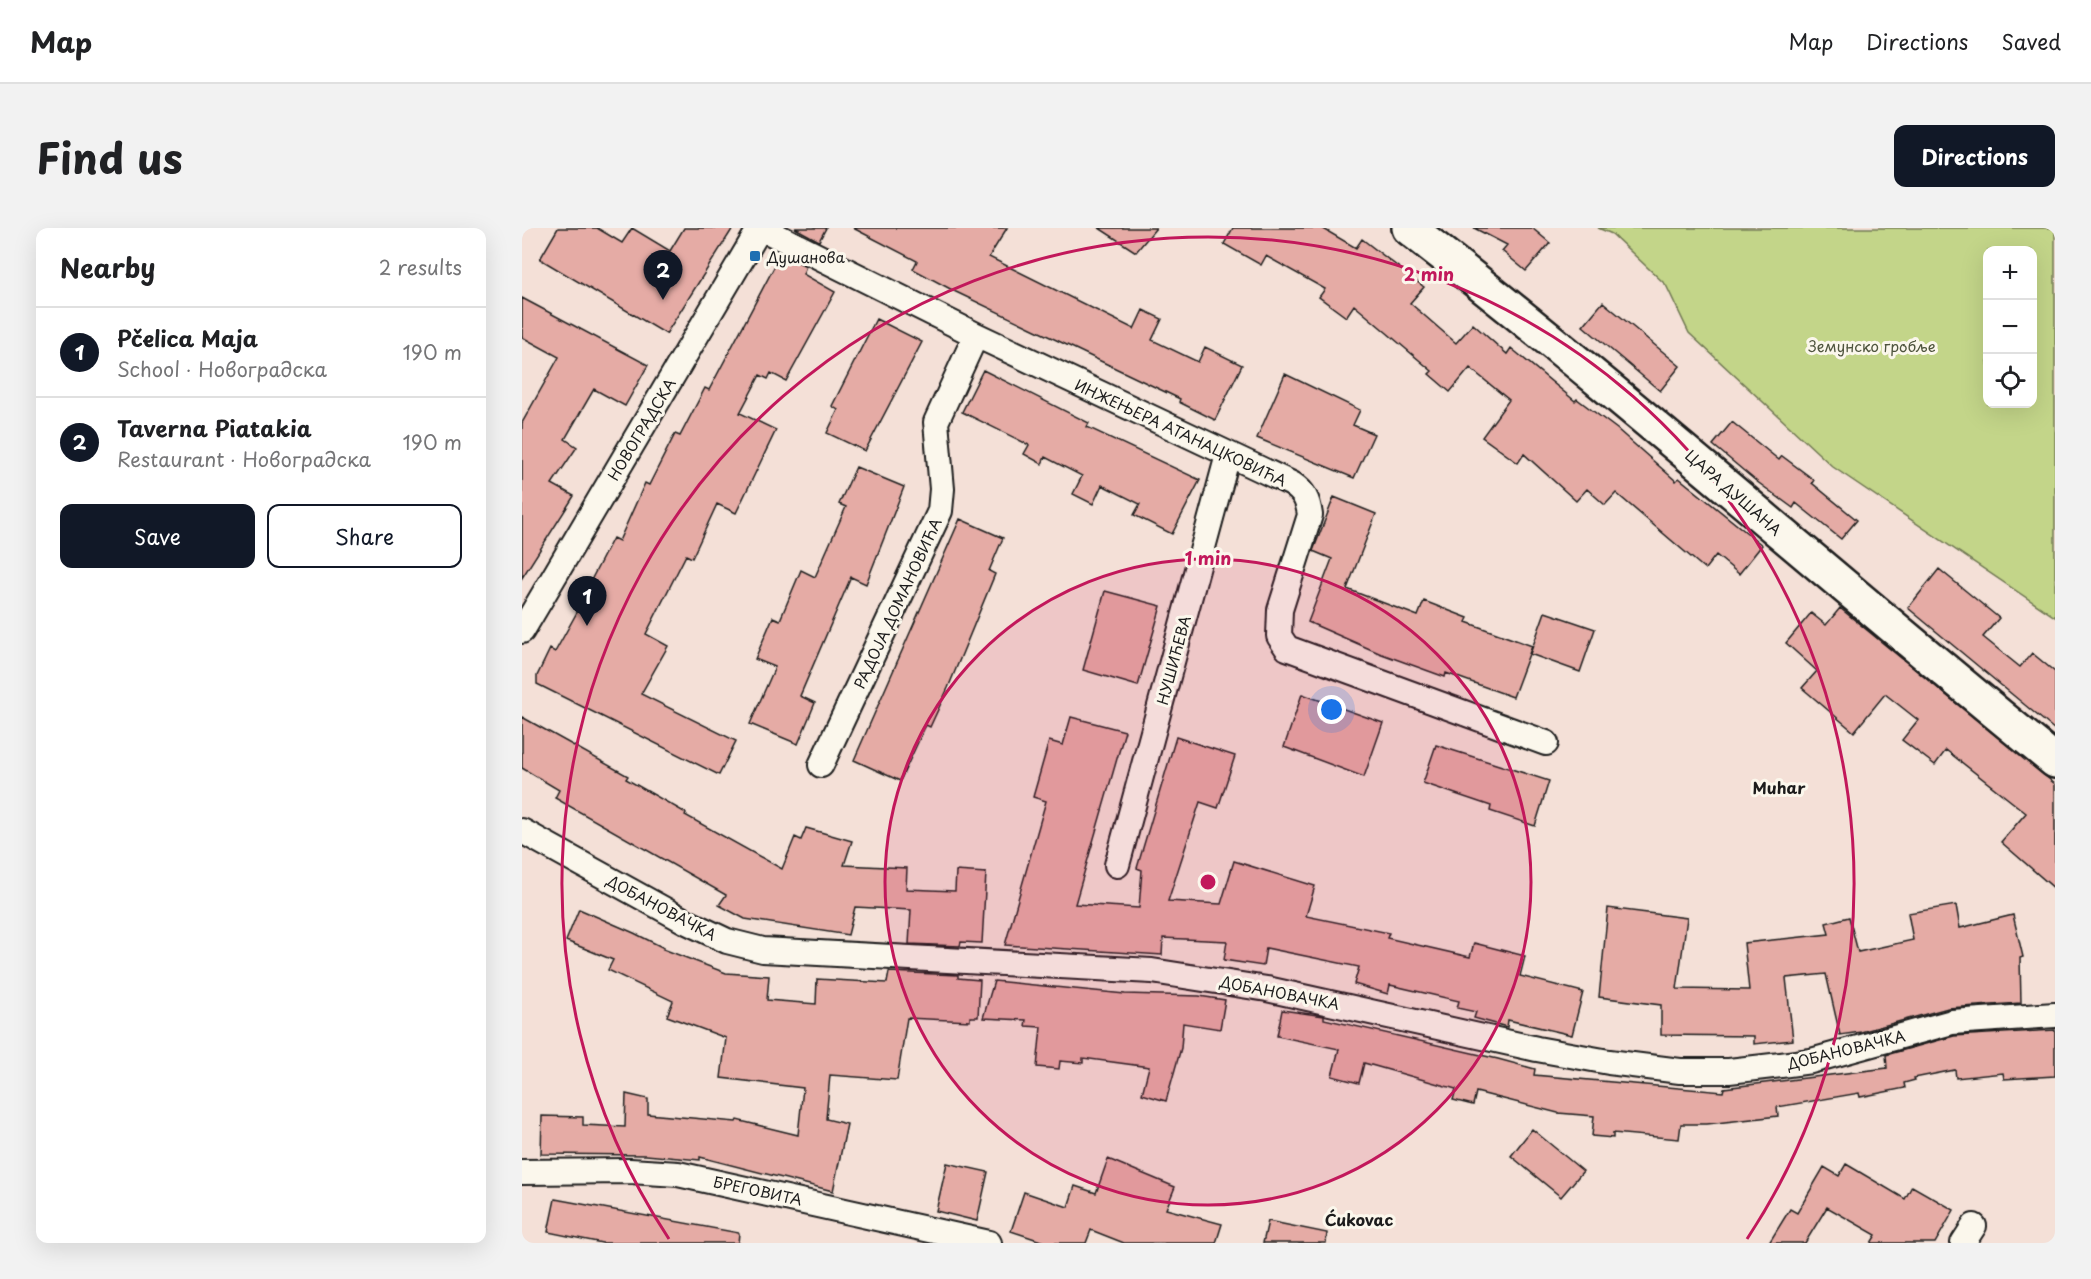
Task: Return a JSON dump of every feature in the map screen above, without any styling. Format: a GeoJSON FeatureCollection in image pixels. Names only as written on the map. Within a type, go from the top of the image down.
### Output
{"type":"FeatureCollection","features":[{"type":"Feature","properties":{"kind":"main road","name":"ЦАРА ДУШАНА"},"geometry":{"type":"LineString","coordinates":[[1409,228],[1668,436],[1926,657],[2055,761]]}},
{"type":"Feature","properties":{"kind":"street","name":"ИНЖЕЊЕРА АТАНАЦКОВИЋА"},"geometry":{"type":"LineString","coordinates":[[761,228],[976,335],[1292,484],[1302,491],[1309,503],[1308,527],[1279,618],[1279,636],[1287,648],[1546,743]]}},
{"type":"Feature","properties":{"kind":"street","name":"НОВОГРАДСКА"},"geometry":{"type":"LineString","coordinates":[[522,630],[761,228]]}},
{"type":"Feature","properties":{"kind":"street","name":"РАДОЈА ДОМАНОВИЋА"},"geometry":{"type":"LineString","coordinates":[[821,765],[940,511],[942,489],[936,448],[936,422],[976,335]]}},
{"type":"Feature","properties":{"kind":"street","name":"НУШИЋЕВА"},"geometry":{"type":"LineString","coordinates":[[1117,865],[1228,455]]}},
{"type":"Feature","properties":{"kind":"street","name":"ДОБАНОВАЧКА"},"geometry":{"type":"LineString","coordinates":[[522,831],[685,921],[727,941],[763,950],[1152,971],[1267,989],[1547,1051],[1680,1071],[1729,1071],[1811,1061],[1952,1023],[2055,1015]]}},
{"type":"Feature","properties":{"kind":"street","name":"БРЕГОВИТА"},"geometry":{"type":"LineString","coordinates":[[522,1172],[630,1171],[678,1174],[989,1243]]}},
{"type":"Feature","properties":{"kind":"green space","name":"Земунско гробље"},"geometry":{"type":"Polygon","coordinates":[[[1598,228],[2055,228],[2055,617],[1833,467],[1689,333],[1666,285],[1612,234],[1598,228]]]}},
{"type":"Feature","properties":{"kind":"building"},"geometry":{"type":"Polygon","coordinates":[[[558,228],[597,228],[622,243],[632,228],[670,251],[684,228],[733,228],[666,334],[540,259],[558,228]]]}},
{"type":"Feature","properties":{"kind":"building"},"geometry":{"type":"Polygon","coordinates":[[[795,228],[826,228],[819,241],[795,228]]]}},
{"type":"Feature","properties":{"kind":"building"},"geometry":{"type":"Polygon","coordinates":[[[853,228],[1007,228],[989,257],[1134,329],[1143,310],[1162,319],[1152,340],[1198,362],[1205,347],[1242,365],[1215,420],[1179,402],[1180,399],[956,292],[913,269],[917,261],[853,228]]]}},
{"type":"Feature","properties":{"kind":"building"},"geometry":{"type":"Polygon","coordinates":[[[1099,228],[1156,228],[1136,252],[1099,228]]]}},
{"type":"Feature","properties":{"kind":"building"},"geometry":{"type":"Polygon","coordinates":[[[1233,228],[1322,228],[1356,248],[1362,239],[1424,287],[1410,303],[1456,343],[1473,324],[1507,354],[1511,348],[1575,401],[1577,399],[1617,429],[1676,481],[1679,478],[1762,545],[1739,574],[1716,555],[1705,569],[1616,493],[1605,505],[1587,489],[1576,501],[1524,454],[1518,463],[1482,437],[1509,400],[1470,368],[1450,392],[1429,374],[1432,371],[1354,305],[1346,317],[1319,297],[1325,289],[1266,256],[1261,265],[1224,244],[1233,228]]]}},
{"type":"Feature","properties":{"kind":"building"},"geometry":{"type":"Polygon","coordinates":[[[1474,228],[1532,228],[1550,243],[1526,271],[1502,251],[1507,245],[1474,228]]]}},
{"type":"Feature","properties":{"kind":"building"},"geometry":{"type":"Polygon","coordinates":[[[781,254],[806,266],[803,274],[835,292],[786,381],[771,373],[768,379],[760,375],[740,413],[776,430],[736,513],[717,504],[692,558],[686,555],[646,634],[668,646],[641,694],[736,741],[719,775],[537,684],[537,676],[550,649],[555,652],[592,585],[589,584],[613,538],[619,541],[645,483],[649,485],[675,434],[680,436],[705,388],[709,390],[781,254]]]}},
{"type":"Feature","properties":{"kind":"building"},"geometry":{"type":"Polygon","coordinates":[[[522,298],[648,365],[625,406],[594,389],[565,439],[577,447],[552,484],[574,496],[522,578],[522,423],[559,357],[522,337],[522,298]]]}},
{"type":"Feature","properties":{"kind":"building"},"geometry":{"type":"Polygon","coordinates":[[[1603,302],[1680,366],[1660,391],[1583,326],[1603,302]]]}},
{"type":"Feature","properties":{"kind":"building"},"geometry":{"type":"Polygon","coordinates":[[[876,319],[922,342],[865,451],[827,433],[838,410],[832,406],[876,319]]]}},
{"type":"Feature","properties":{"kind":"building"},"geometry":{"type":"Polygon","coordinates":[[[983,370],[1089,423],[1087,427],[1200,480],[1172,534],[1134,515],[1140,504],[1102,485],[1093,504],[1073,494],[1082,476],[1045,457],[1042,464],[1024,454],[1029,445],[962,412],[983,370]]]}},
{"type":"Feature","properties":{"kind":"building"},"geometry":{"type":"Polygon","coordinates":[[[1285,374],[1360,410],[1353,425],[1374,434],[1354,478],[1257,438],[1285,374]]]}},
{"type":"Feature","properties":{"kind":"building"},"geometry":{"type":"Polygon","coordinates":[[[1732,422],[1779,460],[1782,456],[1814,480],[1812,483],[1857,520],[1841,539],[1796,503],[1793,508],[1756,481],[1713,445],[1732,422]]]}},
{"type":"Feature","properties":{"kind":"building"},"geometry":{"type":"Polygon","coordinates":[[[856,467],[904,487],[866,584],[851,577],[800,696],[815,703],[798,744],[750,724],[775,667],[755,659],[773,617],[780,620],[801,570],[815,577],[846,507],[839,504],[856,467]]]}},
{"type":"Feature","properties":{"kind":"building"},"geometry":{"type":"Polygon","coordinates":[[[1334,497],[1376,514],[1347,589],[1418,616],[1424,601],[1468,618],[1466,622],[1532,646],[1513,697],[1446,673],[1445,677],[1379,653],[1308,622],[1332,559],[1313,551],[1334,497]]]}},
{"type":"Feature","properties":{"kind":"building"},"geometry":{"type":"Polygon","coordinates":[[[960,519],[1003,538],[989,571],[995,574],[948,688],[930,727],[926,725],[900,781],[854,760],[960,519]]]}},
{"type":"Feature","properties":{"kind":"building"},"geometry":{"type":"Polygon","coordinates":[[[1939,569],[1999,618],[1983,637],[2020,667],[2032,653],[2055,672],[2055,730],[1908,608],[1939,569]]]}},
{"type":"Feature","properties":{"kind":"building"},"geometry":{"type":"Polygon","coordinates":[[[1105,591],[1161,606],[1138,686],[1083,670],[1105,591]]]}},
{"type":"Feature","properties":{"kind":"building"},"geometry":{"type":"Polygon","coordinates":[[[1840,608],[2055,784],[2055,889],[2001,842],[2026,813],[1946,750],[1935,765],[1902,740],[1918,720],[1885,694],[1854,732],[1802,688],[1817,671],[1786,643],[1811,613],[1826,625],[1840,608]]]}},
{"type":"Feature","properties":{"kind":"building"},"geometry":{"type":"Polygon","coordinates":[[[1545,612],[1595,629],[1580,672],[1530,654],[1545,612]]]}},
{"type":"Feature","properties":{"kind":"building"},"geometry":{"type":"Polygon","coordinates":[[[1302,694],[1383,723],[1364,777],[1284,747],[1302,694]]]}},
{"type":"Feature","properties":{"kind":"building"},"geometry":{"type":"Polygon","coordinates":[[[522,717],[628,776],[626,779],[686,813],[685,815],[782,869],[795,837],[801,840],[806,828],[852,841],[844,865],[907,868],[906,889],[955,891],[956,871],[986,873],[982,943],[961,942],[960,946],[909,944],[911,910],[855,907],[848,935],[745,919],[719,905],[726,895],[555,798],[559,790],[522,768],[522,717]]]}},
{"type":"Feature","properties":{"kind":"building"},"geometry":{"type":"Polygon","coordinates":[[[1071,717],[1125,731],[1075,904],[1139,908],[1142,870],[1137,868],[1176,737],[1235,756],[1218,808],[1200,802],[1168,901],[1221,904],[1234,861],[1315,886],[1306,916],[1389,933],[1387,938],[1470,957],[1474,943],[1525,956],[1520,976],[1583,992],[1572,1035],[1508,1020],[1507,1027],[1474,1018],[1476,1012],[1457,1008],[1459,1001],[1390,985],[1388,994],[1354,984],[1359,967],[1266,948],[1263,966],[1224,960],[1227,941],[1163,938],[1162,955],[1005,945],[1046,801],[1033,797],[1049,741],[1063,745],[1071,717]]]}},
{"type":"Feature","properties":{"kind":"building"},"geometry":{"type":"Polygon","coordinates":[[[1436,745],[1549,781],[1535,826],[1490,811],[1491,806],[1423,783],[1436,745]]]}},
{"type":"Feature","properties":{"kind":"building"},"geometry":{"type":"Polygon","coordinates":[[[1956,905],[1960,928],[2013,915],[2023,957],[2020,958],[2021,1003],[1948,1008],[1861,1032],[1840,1035],[1826,974],[1786,978],[1793,1040],[1754,1044],[1754,1036],[1661,1035],[1661,1005],[1599,997],[1608,908],[1687,918],[1677,989],[1749,990],[1744,943],[1829,934],[1826,923],[1849,917],[1858,952],[1913,940],[1908,913],[1956,905]]]}},
{"type":"Feature","properties":{"kind":"building"},"geometry":{"type":"Polygon","coordinates":[[[579,909],[634,933],[663,949],[726,973],[769,976],[767,1000],[816,1004],[817,979],[887,983],[889,972],[958,975],[958,978],[980,980],[978,1017],[970,1017],[970,1021],[907,1018],[897,1080],[830,1075],[826,1119],[847,1124],[833,1191],[700,1157],[700,1160],[646,1155],[541,1154],[542,1116],[583,1117],[583,1125],[625,1127],[626,1094],[648,1099],[648,1114],[736,1122],[737,1120],[798,1135],[803,1088],[721,1078],[726,1038],[667,1016],[673,1001],[608,970],[613,960],[566,941],[579,909]]]}},
{"type":"Feature","properties":{"kind":"building"},"geometry":{"type":"Polygon","coordinates":[[[994,981],[1125,994],[1199,996],[1225,1000],[1220,1029],[1183,1023],[1181,1048],[1166,1101],[1142,1094],[1149,1067],[1083,1058],[1083,1063],[1060,1061],[1059,1069],[1037,1067],[1041,1027],[1025,1026],[1026,1020],[983,1018],[994,981]]]}},
{"type":"Feature","properties":{"kind":"building"},"geometry":{"type":"Polygon","coordinates":[[[1282,1010],[1324,1016],[1324,1019],[1498,1059],[1535,1069],[1534,1075],[1723,1092],[1724,1088],[1887,1068],[1886,1055],[1954,1036],[2055,1030],[2055,1076],[2004,1079],[2003,1073],[1956,1078],[1955,1070],[1914,1078],[1915,1080],[1904,1083],[1905,1088],[1860,1097],[1859,1093],[1777,1107],[1778,1116],[1707,1124],[1681,1124],[1679,1139],[1613,1133],[1613,1138],[1592,1136],[1594,1116],[1558,1113],[1476,1092],[1473,1105],[1453,1100],[1456,1089],[1364,1063],[1359,1083],[1332,1076],[1339,1049],[1277,1036],[1282,1010]]]}},
{"type":"Feature","properties":{"kind":"building"},"geometry":{"type":"Polygon","coordinates":[[[1532,1129],[1583,1171],[1561,1197],[1511,1156],[1532,1129]]]}},
{"type":"Feature","properties":{"kind":"building"},"geometry":{"type":"Polygon","coordinates":[[[1108,1159],[1175,1187],[1166,1209],[1222,1224],[1216,1243],[1124,1243],[1091,1230],[1086,1243],[1047,1243],[1011,1231],[1024,1192],[1068,1207],[1075,1186],[1096,1193],[1108,1159]]]}},
{"type":"Feature","properties":{"kind":"building"},"geometry":{"type":"Polygon","coordinates":[[[947,1163],[988,1172],[977,1221],[936,1211],[947,1163]]]}},
{"type":"Feature","properties":{"kind":"building"},"geometry":{"type":"Polygon","coordinates":[[[1846,1164],[1905,1199],[1912,1186],[1954,1210],[1935,1243],[1871,1243],[1876,1235],[1827,1207],[1805,1243],[1769,1243],[1790,1209],[1797,1213],[1824,1167],[1839,1176],[1846,1164]]]}},
{"type":"Feature","properties":{"kind":"building"},"geometry":{"type":"Polygon","coordinates":[[[555,1199],[739,1233],[738,1243],[602,1243],[548,1232],[555,1199]]]}},
{"type":"Feature","properties":{"kind":"building"},"geometry":{"type":"Polygon","coordinates":[[[1268,1221],[1327,1233],[1326,1243],[1263,1243],[1268,1221]]]}},
{"type":"Feature","properties":{"kind":"place","name":"Душанова"},"geometry":{"type":"Point","coordinates":[755,256]}},
{"type":"Feature","properties":{"kind":"place","name":"Taverna Piatakia"},"geometry":{"type":"Point","coordinates":[663,300]}},
{"type":"Feature","properties":{"kind":"place","name":"Pčelica Maja"},"geometry":{"type":"Point","coordinates":[587,626]}},
{"type":"Feature","properties":{"kind":"district","name":"Muhar"},"geometry":{"type":"Point","coordinates":[1779,787]}},
{"type":"Feature","properties":{"kind":"district","name":"Ćukovac"},"geometry":{"type":"Point","coordinates":[1359,1219]}}]}
